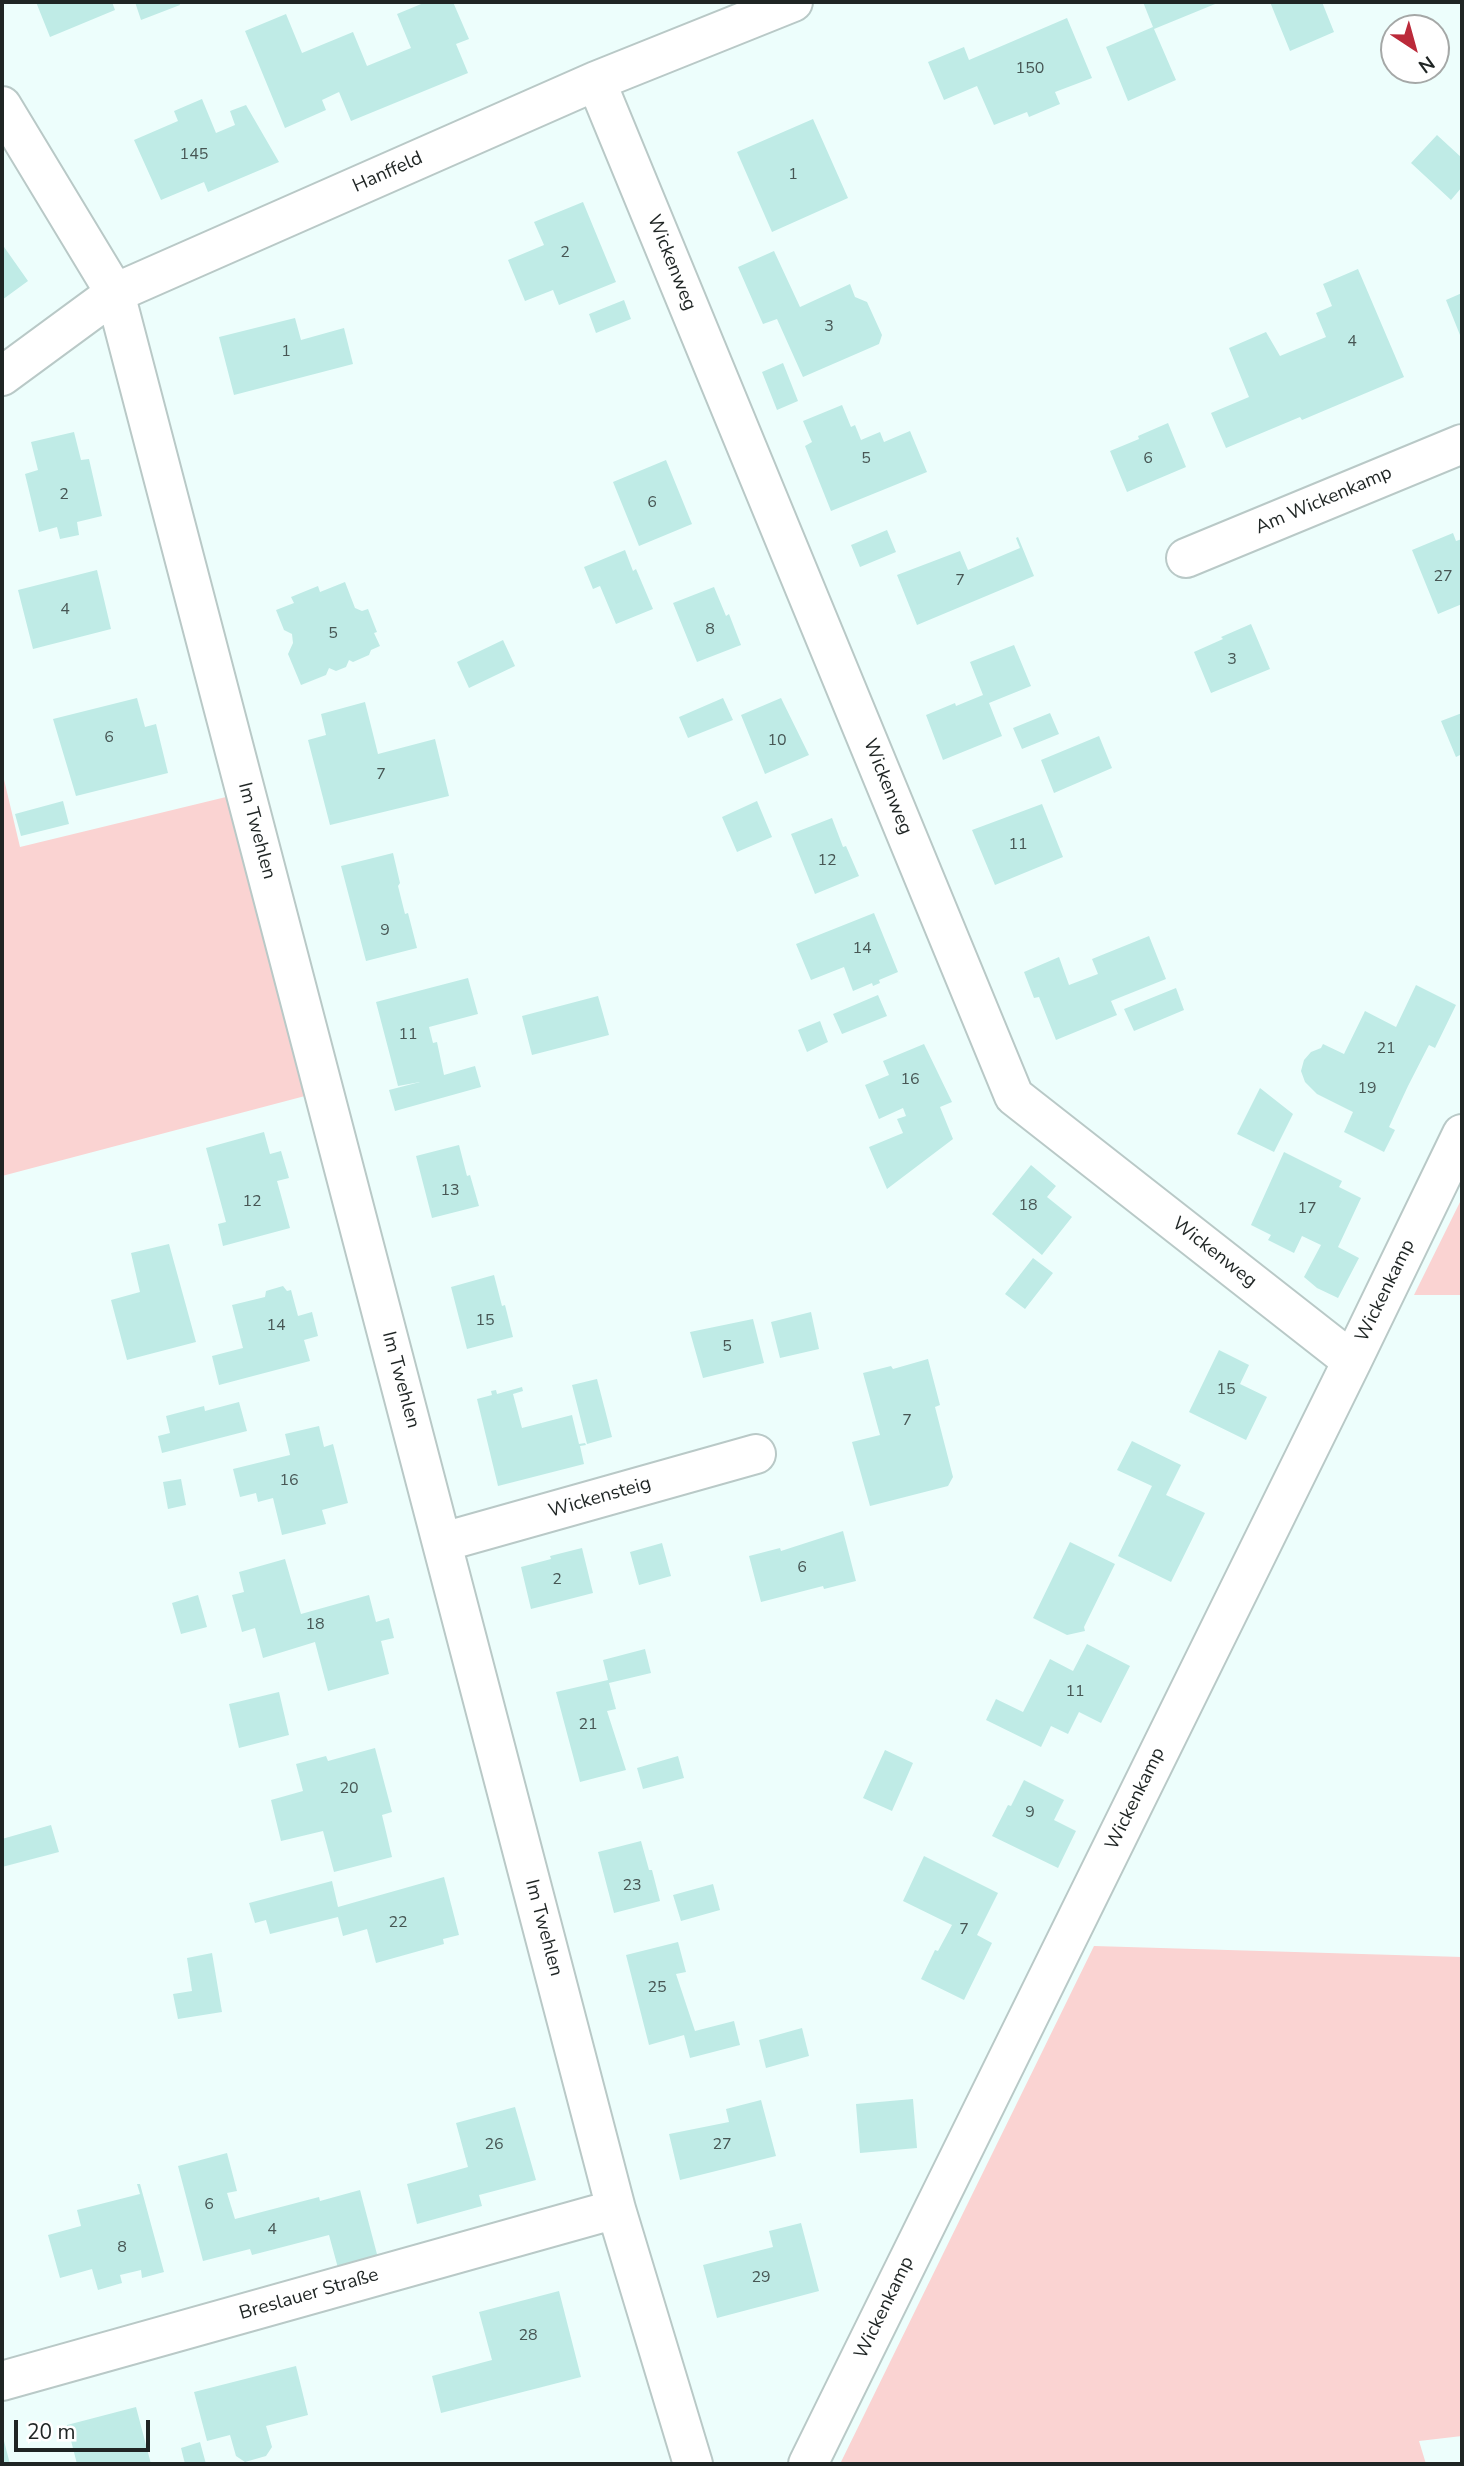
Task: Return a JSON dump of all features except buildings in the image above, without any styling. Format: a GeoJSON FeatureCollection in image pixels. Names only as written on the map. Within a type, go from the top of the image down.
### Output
{"type":"FeatureCollection","features":[{"type":"Feature","properties":{"kind":"street","name":"Hanffeld"},"geometry":{"type":"LineString","coordinates":[[2,376],[115,293],[596,81],[793,2]]}},
{"type":"Feature","properties":{"kind":"street","name":"Wickenweg"},"geometry":{"type":"LineString","coordinates":[[596,81],[1014,1096],[1352,1361]]}},
{"type":"Feature","properties":{"kind":"street","name":"Im Twehlen"},"geometry":{"type":"LineString","coordinates":[[2,106],[115,293],[616,2209],[693,2464]]}},
{"type":"Feature","properties":{"kind":"street","name":"Am Wickenkamp"},"geometry":{"type":"LineString","coordinates":[[1186,558],[1462,443]]}},
{"type":"Feature","properties":{"kind":"street","name":"Wickenkamp"},"geometry":{"type":"LineString","coordinates":[[808,2464],[1462,1134]]}},
{"type":"Feature","properties":{"kind":"street","name":"Wickensteig"},"geometry":{"type":"LineString","coordinates":[[443,1542],[757,1454]]}},
{"type":"Feature","properties":{"kind":"street","name":"Breslauer Straße"},"geometry":{"type":"LineString","coordinates":[[2,2381],[616,2209]]}},
{"type":"Feature","properties":{"kind":"shaded area"},"geometry":{"type":"Polygon","coordinates":[[[2,771],[20,847],[226,797],[305,1096],[2,1176],[2,771]]]}},
{"type":"Feature","properties":{"kind":"shaded area"},"geometry":{"type":"Polygon","coordinates":[[[1462,1198],[1462,1295],[1414,1295],[1462,1198]]]}},
{"type":"Feature","properties":{"kind":"shaded area"},"geometry":{"type":"Polygon","coordinates":[[[1094,1946],[1462,1957],[1462,2436],[1419,2441],[1426,2464],[840,2464],[1094,1946]]]}}]}
